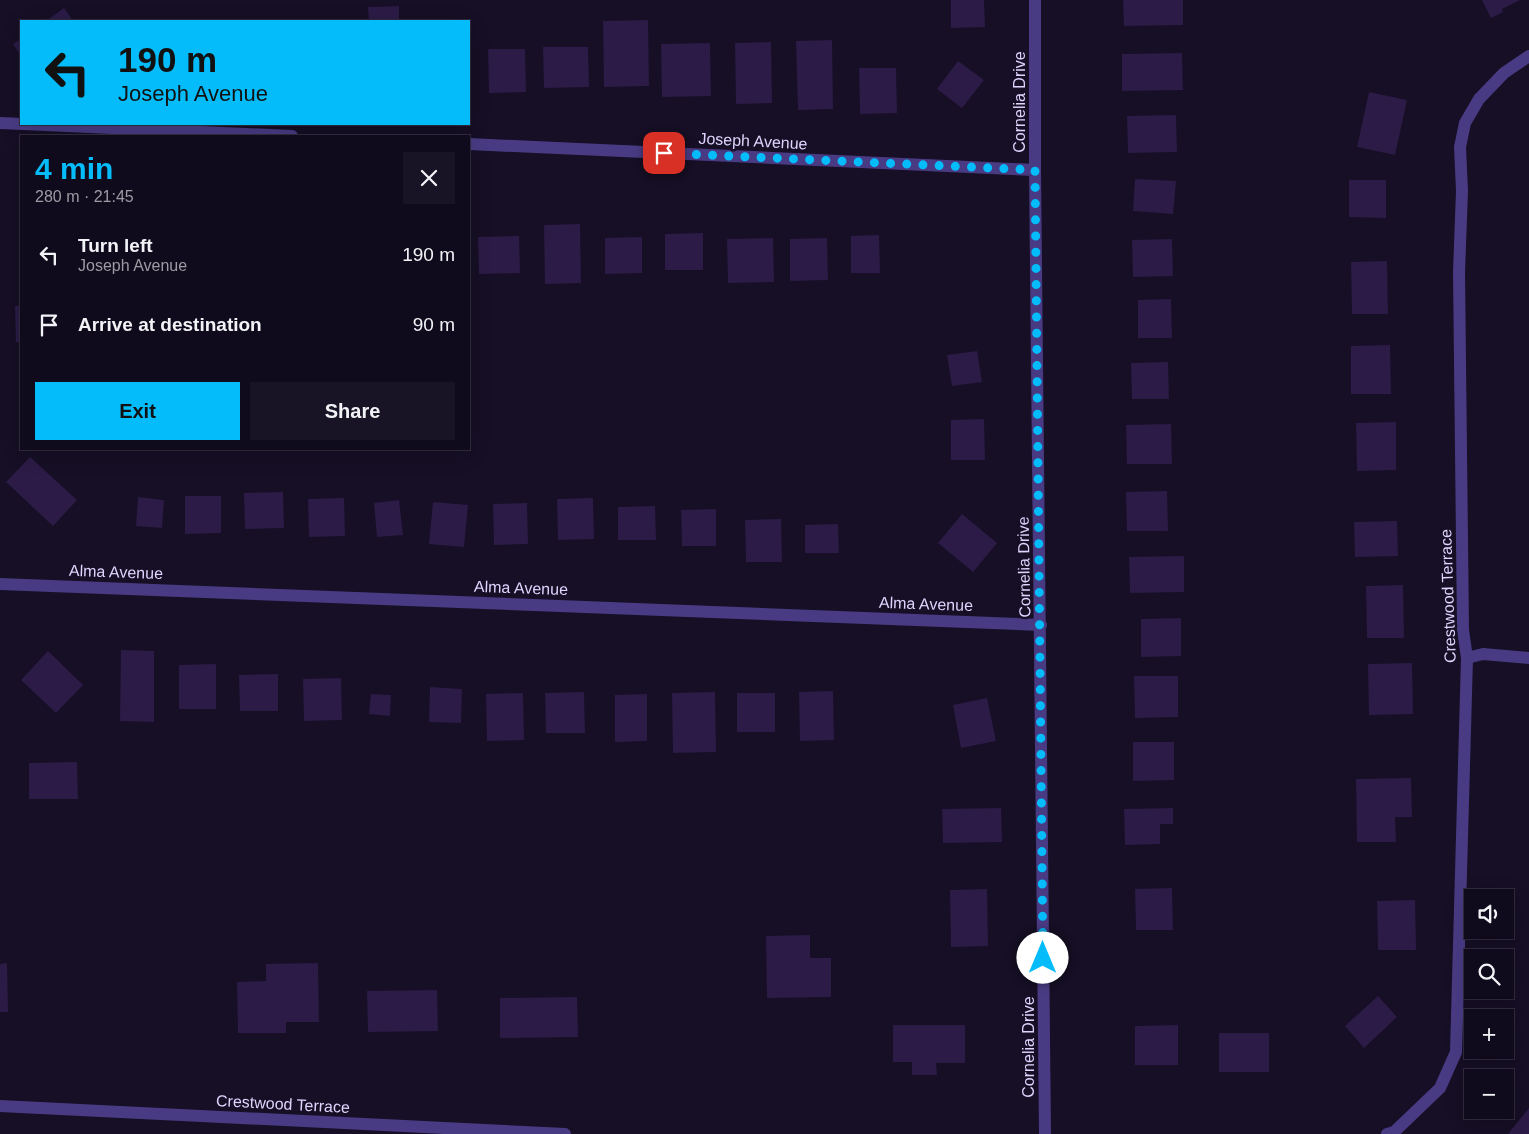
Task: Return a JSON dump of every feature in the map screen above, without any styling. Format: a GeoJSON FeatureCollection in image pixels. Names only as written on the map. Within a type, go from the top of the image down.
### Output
{"type":"FeatureCollection","features":[{"type":"Feature","properties":{"kind":"street","name":"Cornelia Drive"},"geometry":{"type":"LineString","coordinates":[[1035,0],[1045,1134]]}},
{"type":"Feature","properties":{"kind":"street","name":"Crestwood Terrace"},"geometry":{"type":"LineString","coordinates":[[1387,1134],[1394,1132],[1440,1088],[1456,1052],[1467,658],[1463,630],[1459,272],[1462,191],[1460,147],[1465,123],[1479,99],[1504,73],[1529,56]]}},
{"type":"Feature","properties":{"kind":"street"},"geometry":{"type":"LineString","coordinates":[[0,123],[20,124]]}},
{"type":"Feature","properties":{"kind":"street"},"geometry":{"type":"LineString","coordinates":[[45,125],[270,135]]}},
{"type":"Feature","properties":{"kind":"street","name":"Joseph Avenue"},"geometry":{"type":"LineString","coordinates":[[470,144],[1035,170]]}},
{"type":"Feature","properties":{"kind":"street","name":"Alma Avenue"},"geometry":{"type":"LineString","coordinates":[[0,584],[1040,625]]}},
{"type":"Feature","properties":{"kind":"street"},"geometry":{"type":"LineString","coordinates":[[1467,658],[1483,654],[1529,658]]}},
{"type":"Feature","properties":{"kind":"street","name":"Crestwood Terrace"},"geometry":{"type":"LineString","coordinates":[[0,1106],[565,1134]]}},
{"type":"Feature","properties":{"kind":"building"},"geometry":{"type":"Polygon","coordinates":[[[951,0],[984,0],[985,27],[951,28],[951,0]]]}},
{"type":"Feature","properties":{"kind":"building"},"geometry":{"type":"Polygon","coordinates":[[[1123,0],[1183,0],[1183,25],[1124,26],[1123,0]]]}},
{"type":"Feature","properties":{"kind":"building"},"geometry":{"type":"Polygon","coordinates":[[[1482,0],[1520,0],[1502,9],[1503,12],[1491,18],[1482,0]]]}},
{"type":"Feature","properties":{"kind":"building"},"geometry":{"type":"Polygon","coordinates":[[[399,6],[399,20],[369,20],[368,7],[399,6]]]}},
{"type":"Feature","properties":{"kind":"building"},"geometry":{"type":"Polygon","coordinates":[[[64,8],[72,20],[47,20],[64,8]]]}},
{"type":"Feature","properties":{"kind":"building"},"geometry":{"type":"Polygon","coordinates":[[[648,20],[649,86],[604,87],[603,21],[648,20]]]}},
{"type":"Feature","properties":{"kind":"building"},"geometry":{"type":"Polygon","coordinates":[[[20,40],[20,54],[13,44],[20,40]]]}},
{"type":"Feature","properties":{"kind":"building"},"geometry":{"type":"Polygon","coordinates":[[[832,40],[833,109],[798,110],[796,41],[832,40]]]}},
{"type":"Feature","properties":{"kind":"building"},"geometry":{"type":"Polygon","coordinates":[[[771,42],[772,103],[736,104],[735,43],[771,42]]]}},
{"type":"Feature","properties":{"kind":"building"},"geometry":{"type":"Polygon","coordinates":[[[710,43],[711,96],[662,97],[661,44],[710,43]]]}},
{"type":"Feature","properties":{"kind":"building"},"geometry":{"type":"Polygon","coordinates":[[[543,47],[588,47],[589,87],[544,88],[543,47]]]}},
{"type":"Feature","properties":{"kind":"building"},"geometry":{"type":"Polygon","coordinates":[[[488,49],[525,49],[526,92],[489,93],[488,49]]]}},
{"type":"Feature","properties":{"kind":"building"},"geometry":{"type":"Polygon","coordinates":[[[1182,53],[1183,90],[1122,91],[1122,54],[1182,53]]]}},
{"type":"Feature","properties":{"kind":"building"},"geometry":{"type":"Polygon","coordinates":[[[958,61],[984,80],[962,108],[937,89],[958,61]]]}},
{"type":"Feature","properties":{"kind":"building"},"geometry":{"type":"Polygon","coordinates":[[[859,68],[896,68],[897,113],[860,114],[859,68]]]}},
{"type":"Feature","properties":{"kind":"building"},"geometry":{"type":"Polygon","coordinates":[[[1369,92],[1407,100],[1395,155],[1357,147],[1369,92]]]}},
{"type":"Feature","properties":{"kind":"building"},"geometry":{"type":"Polygon","coordinates":[[[1176,115],[1177,152],[1128,153],[1127,116],[1176,115]]]}},
{"type":"Feature","properties":{"kind":"building"},"geometry":{"type":"Polygon","coordinates":[[[1135,179],[1176,181],[1173,214],[1133,211],[1135,179]]]}},
{"type":"Feature","properties":{"kind":"building"},"geometry":{"type":"Polygon","coordinates":[[[1349,180],[1386,180],[1386,218],[1349,217],[1349,180]]]}},
{"type":"Feature","properties":{"kind":"building"},"geometry":{"type":"Polygon","coordinates":[[[580,224],[581,283],[545,284],[544,225],[580,224]]]}},
{"type":"Feature","properties":{"kind":"building"},"geometry":{"type":"Polygon","coordinates":[[[703,233],[703,270],[665,270],[665,234],[703,233]]]}},
{"type":"Feature","properties":{"kind":"building"},"geometry":{"type":"Polygon","coordinates":[[[879,235],[880,273],[851,273],[851,236],[879,235]]]}},
{"type":"Feature","properties":{"kind":"building"},"geometry":{"type":"Polygon","coordinates":[[[519,236],[520,273],[479,274],[478,237],[519,236]]]}},
{"type":"Feature","properties":{"kind":"building"},"geometry":{"type":"Polygon","coordinates":[[[642,237],[642,273],[605,274],[605,238],[642,237]]]}},
{"type":"Feature","properties":{"kind":"building"},"geometry":{"type":"Polygon","coordinates":[[[773,238],[774,282],[728,283],[727,239],[773,238]]]}},
{"type":"Feature","properties":{"kind":"building"},"geometry":{"type":"Polygon","coordinates":[[[827,238],[828,280],[790,281],[790,239],[827,238]]]}},
{"type":"Feature","properties":{"kind":"building"},"geometry":{"type":"Polygon","coordinates":[[[1172,239],[1173,276],[1133,277],[1132,240],[1172,239]]]}},
{"type":"Feature","properties":{"kind":"building"},"geometry":{"type":"Polygon","coordinates":[[[1387,261],[1388,314],[1352,314],[1351,262],[1387,261]]]}},
{"type":"Feature","properties":{"kind":"building"},"geometry":{"type":"Polygon","coordinates":[[[1171,299],[1172,338],[1138,338],[1138,300],[1171,299]]]}},
{"type":"Feature","properties":{"kind":"building"},"geometry":{"type":"Polygon","coordinates":[[[15,306],[20,306],[20,342],[16,342],[15,306]]]}},
{"type":"Feature","properties":{"kind":"building"},"geometry":{"type":"Polygon","coordinates":[[[1390,345],[1391,394],[1351,394],[1351,346],[1390,345]]]}},
{"type":"Feature","properties":{"kind":"building"},"geometry":{"type":"Polygon","coordinates":[[[977,351],[982,382],[952,386],[947,355],[977,351]]]}},
{"type":"Feature","properties":{"kind":"building"},"geometry":{"type":"Polygon","coordinates":[[[1168,362],[1169,399],[1132,399],[1131,363],[1168,362]]]}},
{"type":"Feature","properties":{"kind":"building"},"geometry":{"type":"Polygon","coordinates":[[[984,419],[985,460],[951,460],[951,420],[984,419]]]}},
{"type":"Feature","properties":{"kind":"building"},"geometry":{"type":"Polygon","coordinates":[[[1396,422],[1396,470],[1357,471],[1356,423],[1396,422]]]}},
{"type":"Feature","properties":{"kind":"building"},"geometry":{"type":"Polygon","coordinates":[[[1171,424],[1172,464],[1127,464],[1126,425],[1171,424]]]}},
{"type":"Feature","properties":{"kind":"building"},"geometry":{"type":"Polygon","coordinates":[[[30,457],[77,500],[53,526],[6,482],[30,457]]]}},
{"type":"Feature","properties":{"kind":"building"},"geometry":{"type":"Polygon","coordinates":[[[1167,491],[1168,531],[1127,531],[1126,492],[1167,491]]]}},
{"type":"Feature","properties":{"kind":"building"},"geometry":{"type":"Polygon","coordinates":[[[283,492],[284,528],[245,529],[244,493],[283,492]]]}},
{"type":"Feature","properties":{"kind":"building"},"geometry":{"type":"Polygon","coordinates":[[[185,496],[221,496],[221,533],[185,534],[185,496]]]}},
{"type":"Feature","properties":{"kind":"building"},"geometry":{"type":"Polygon","coordinates":[[[138,497],[164,500],[162,528],[136,526],[138,497]]]}},
{"type":"Feature","properties":{"kind":"building"},"geometry":{"type":"Polygon","coordinates":[[[344,498],[345,536],[309,537],[308,499],[344,498]]]}},
{"type":"Feature","properties":{"kind":"building"},"geometry":{"type":"Polygon","coordinates":[[[593,498],[594,539],[558,540],[557,499],[593,498]]]}},
{"type":"Feature","properties":{"kind":"building"},"geometry":{"type":"Polygon","coordinates":[[[399,500],[403,535],[377,537],[374,503],[399,500]]]}},
{"type":"Feature","properties":{"kind":"building"},"geometry":{"type":"Polygon","coordinates":[[[433,502],[468,505],[464,547],[429,544],[433,502]]]}},
{"type":"Feature","properties":{"kind":"building"},"geometry":{"type":"Polygon","coordinates":[[[527,503],[528,544],[494,545],[493,504],[527,503]]]}},
{"type":"Feature","properties":{"kind":"building"},"geometry":{"type":"Polygon","coordinates":[[[655,506],[656,540],[618,540],[618,507],[655,506]]]}},
{"type":"Feature","properties":{"kind":"building"},"geometry":{"type":"Polygon","coordinates":[[[716,509],[716,546],[682,546],[681,510],[716,509]]]}},
{"type":"Feature","properties":{"kind":"building"},"geometry":{"type":"Polygon","coordinates":[[[962,514],[997,543],[973,572],[938,543],[962,514]]]}},
{"type":"Feature","properties":{"kind":"building"},"geometry":{"type":"Polygon","coordinates":[[[781,519],[782,562],[746,562],[745,520],[781,519]]]}},
{"type":"Feature","properties":{"kind":"building"},"geometry":{"type":"Polygon","coordinates":[[[1397,521],[1398,556],[1355,557],[1354,522],[1397,521]]]}},
{"type":"Feature","properties":{"kind":"building"},"geometry":{"type":"Polygon","coordinates":[[[838,524],[839,553],[805,553],[805,525],[838,524]]]}},
{"type":"Feature","properties":{"kind":"building"},"geometry":{"type":"Polygon","coordinates":[[[1184,556],[1184,592],[1130,593],[1129,557],[1184,556]]]}},
{"type":"Feature","properties":{"kind":"building"},"geometry":{"type":"Polygon","coordinates":[[[1403,585],[1404,638],[1367,638],[1366,586],[1403,585]]]}},
{"type":"Feature","properties":{"kind":"building"},"geometry":{"type":"Polygon","coordinates":[[[1181,618],[1181,656],[1141,657],[1141,619],[1181,618]]]}},
{"type":"Feature","properties":{"kind":"building"},"geometry":{"type":"Polygon","coordinates":[[[121,650],[154,651],[154,722],[120,721],[121,650]]]}},
{"type":"Feature","properties":{"kind":"building"},"geometry":{"type":"Polygon","coordinates":[[[48,651],[83,685],[56,713],[21,680],[48,651]]]}},
{"type":"Feature","properties":{"kind":"building"},"geometry":{"type":"Polygon","coordinates":[[[1412,663],[1413,714],[1369,715],[1368,664],[1412,663]]]}},
{"type":"Feature","properties":{"kind":"building"},"geometry":{"type":"Polygon","coordinates":[[[216,664],[216,709],[179,709],[179,665],[216,664]]]}},
{"type":"Feature","properties":{"kind":"building"},"geometry":{"type":"Polygon","coordinates":[[[278,674],[278,711],[240,711],[239,675],[278,674]]]}},
{"type":"Feature","properties":{"kind":"building"},"geometry":{"type":"Polygon","coordinates":[[[1134,676],[1178,676],[1178,717],[1135,718],[1134,676]]]}},
{"type":"Feature","properties":{"kind":"building"},"geometry":{"type":"Polygon","coordinates":[[[341,678],[342,720],[304,721],[303,679],[341,678]]]}},
{"type":"Feature","properties":{"kind":"building"},"geometry":{"type":"Polygon","coordinates":[[[430,687],[462,689],[461,723],[429,722],[430,687]]]}},
{"type":"Feature","properties":{"kind":"building"},"geometry":{"type":"Polygon","coordinates":[[[833,691],[834,740],[800,741],[799,692],[833,691]]]}},
{"type":"Feature","properties":{"kind":"building"},"geometry":{"type":"Polygon","coordinates":[[[584,692],[585,733],[546,733],[545,693],[584,692]]]}},
{"type":"Feature","properties":{"kind":"building"},"geometry":{"type":"Polygon","coordinates":[[[715,692],[716,752],[673,753],[672,693],[715,692]]]}},
{"type":"Feature","properties":{"kind":"building"},"geometry":{"type":"Polygon","coordinates":[[[523,693],[524,740],[487,741],[486,694],[523,693]]]}},
{"type":"Feature","properties":{"kind":"building"},"geometry":{"type":"Polygon","coordinates":[[[737,693],[775,693],[775,732],[737,732],[737,693]]]}},
{"type":"Feature","properties":{"kind":"building"},"geometry":{"type":"Polygon","coordinates":[[[371,694],[391,695],[390,716],[369,714],[371,694]]]}},
{"type":"Feature","properties":{"kind":"building"},"geometry":{"type":"Polygon","coordinates":[[[647,694],[647,741],[615,742],[615,695],[647,694]]]}},
{"type":"Feature","properties":{"kind":"building"},"geometry":{"type":"Polygon","coordinates":[[[987,698],[996,741],[961,748],[953,705],[987,698]]]}},
{"type":"Feature","properties":{"kind":"building"},"geometry":{"type":"Polygon","coordinates":[[[1133,742],[1174,742],[1174,780],[1133,781],[1133,742]]]}},
{"type":"Feature","properties":{"kind":"building"},"geometry":{"type":"Polygon","coordinates":[[[77,762],[78,799],[29,799],[29,763],[77,762]]]}},
{"type":"Feature","properties":{"kind":"building"},"geometry":{"type":"Polygon","coordinates":[[[1411,778],[1412,817],[1395,817],[1396,842],[1357,842],[1356,779],[1411,778]]]}},
{"type":"Feature","properties":{"kind":"building"},"geometry":{"type":"Polygon","coordinates":[[[1001,808],[1002,842],[943,843],[942,809],[1001,808]]]}},
{"type":"Feature","properties":{"kind":"building"},"geometry":{"type":"Polygon","coordinates":[[[1173,808],[1173,824],[1160,824],[1160,844],[1125,845],[1124,809],[1173,808]]]}},
{"type":"Feature","properties":{"kind":"building"},"geometry":{"type":"Polygon","coordinates":[[[1172,888],[1173,930],[1136,930],[1135,889],[1172,888]]]}},
{"type":"Feature","properties":{"kind":"building"},"geometry":{"type":"Polygon","coordinates":[[[987,889],[988,946],[951,947],[950,890],[987,889]]]}},
{"type":"Feature","properties":{"kind":"building"},"geometry":{"type":"Polygon","coordinates":[[[1415,900],[1416,950],[1378,950],[1377,901],[1415,900]]]}},
{"type":"Feature","properties":{"kind":"building"},"geometry":{"type":"Polygon","coordinates":[[[810,935],[810,958],[831,958],[831,997],[767,998],[766,936],[810,935]]]}},
{"type":"Feature","properties":{"kind":"building"},"geometry":{"type":"Polygon","coordinates":[[[7,963],[8,1012],[0,1012],[0,964],[7,963]]]}},
{"type":"Feature","properties":{"kind":"building"},"geometry":{"type":"Polygon","coordinates":[[[318,963],[319,1022],[286,1022],[286,1033],[238,1033],[237,982],[266,981],[266,964],[318,963]]]}},
{"type":"Feature","properties":{"kind":"building"},"geometry":{"type":"Polygon","coordinates":[[[437,990],[438,1031],[368,1032],[367,991],[437,990]]]}},
{"type":"Feature","properties":{"kind":"building"},"geometry":{"type":"Polygon","coordinates":[[[1378,996],[1397,1017],[1364,1048],[1345,1026],[1378,996]]]}},
{"type":"Feature","properties":{"kind":"building"},"geometry":{"type":"Polygon","coordinates":[[[577,997],[578,1037],[500,1038],[500,998],[577,997]]]}},
{"type":"Feature","properties":{"kind":"building"},"geometry":{"type":"Polygon","coordinates":[[[893,1025],[965,1025],[965,1063],[936,1063],[937,1075],[912,1075],[912,1062],[893,1062],[893,1025]]]}},
{"type":"Feature","properties":{"kind":"building"},"geometry":{"type":"Polygon","coordinates":[[[1178,1025],[1178,1065],[1135,1065],[1135,1026],[1178,1025]]]}},
{"type":"Feature","properties":{"kind":"building"},"geometry":{"type":"Polygon","coordinates":[[[1219,1033],[1269,1033],[1269,1072],[1219,1072],[1219,1033]]]}},
{"type":"Feature","properties":{"kind":"building"},"geometry":{"type":"Polygon","coordinates":[[[1529,1108],[1529,1134],[1508,1134],[1529,1108]]]}},
{"type":"Feature","properties":{"kind":"route"},"geometry":{"type":"LineString","coordinates":[[664,153],[1035,170],[1043,958]]}}]}
